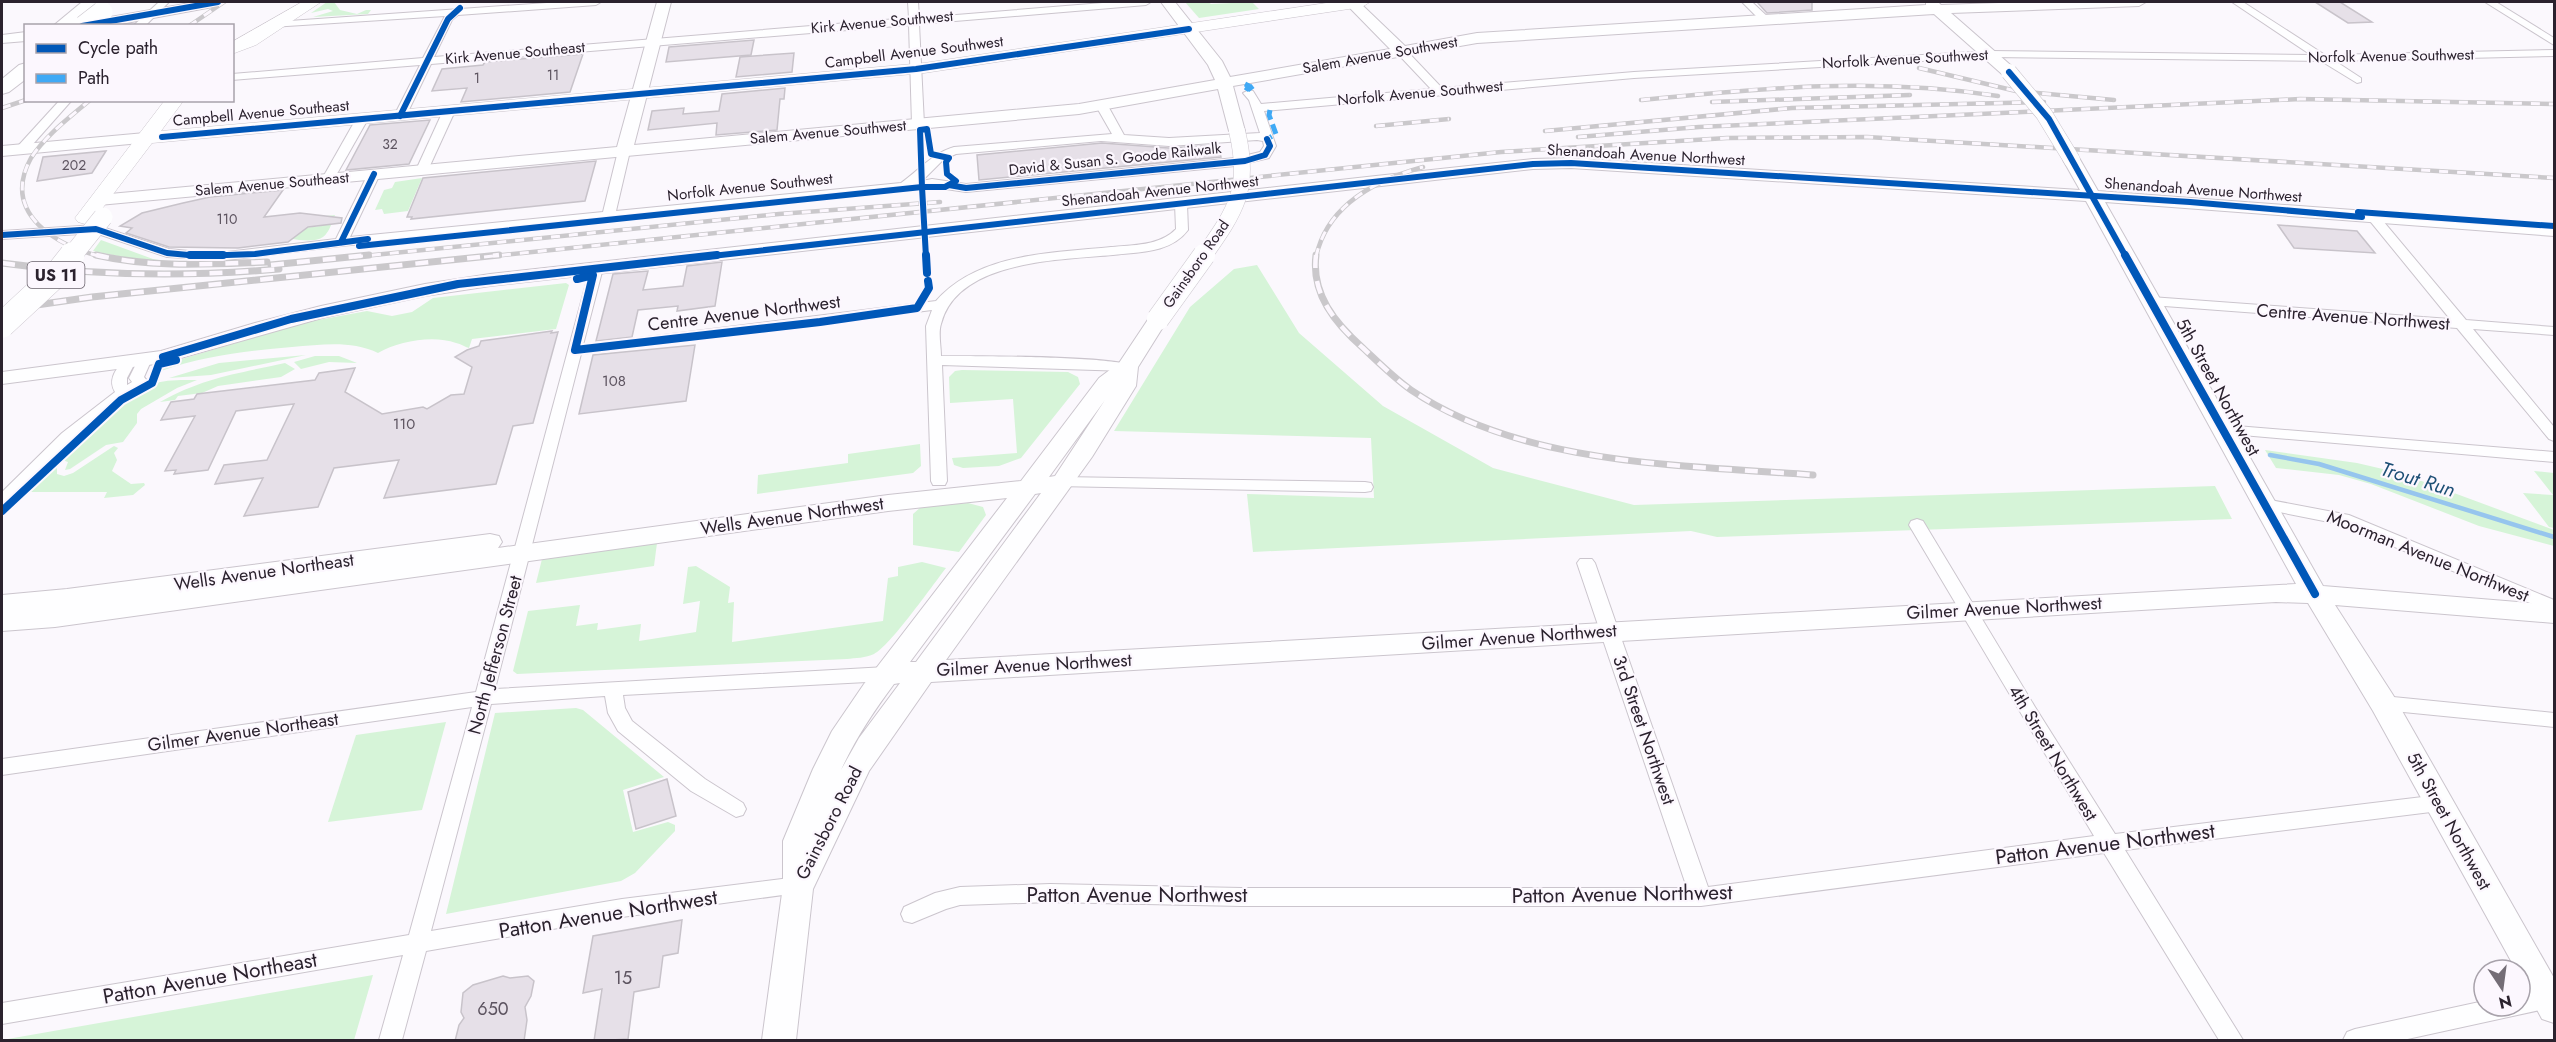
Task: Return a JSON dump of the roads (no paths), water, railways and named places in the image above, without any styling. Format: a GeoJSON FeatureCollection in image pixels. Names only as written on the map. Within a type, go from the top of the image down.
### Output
{"type":"FeatureCollection","features":[{"type":"Feature","properties":{"kind":"highway"},"geometry":{"type":"LineString","coordinates":[[76,23],[104,5]]}},
{"type":"Feature","properties":{"kind":"highway"},"geometry":{"type":"LineString","coordinates":[[2,70],[24,54]]}},
{"type":"Feature","properties":{"kind":"highway"},"geometry":{"type":"LineString","coordinates":[[2,88],[24,71]]}},
{"type":"Feature","properties":{"kind":"main road"},"geometry":{"type":"LineString","coordinates":[[234,48],[250,42],[310,2]]}},
{"type":"Feature","properties":{"kind":"main road","name":"Campbell Avenue Southwest"},"geometry":{"type":"LineString","coordinates":[[640,94],[916,69],[1355,2]]}},
{"type":"Feature","properties":{"kind":"main road"},"geometry":{"type":"LineString","coordinates":[[234,56],[246,48],[250,42]]}},
{"type":"Feature","properties":{"kind":"main road"},"geometry":{"type":"LineString","coordinates":[[449,111],[640,94]]}},
{"type":"Feature","properties":{"kind":"main road"},"geometry":{"type":"LineString","coordinates":[[153,137],[175,102]]}},
{"type":"Feature","properties":{"kind":"main road"},"geometry":{"type":"LineString","coordinates":[[153,137],[190,102]]}},
{"type":"Feature","properties":{"kind":"main road","name":"Campbell Avenue Southeast"},"geometry":{"type":"LineString","coordinates":[[153,137],[449,111]]}},
{"type":"Feature","properties":{"kind":"main road","name":"US 11"},"geometry":{"type":"LineString","coordinates":[[2,325],[57,274],[101,208],[153,137]]}},
{"type":"Feature","properties":{"kind":"main road","name":"US 11"},"geometry":{"type":"LineString","coordinates":[[2,309],[49,264],[101,208]]}},
{"type":"Feature","properties":{"kind":"street"},"geometry":{"type":"LineString","coordinates":[[140,24],[164,2]]}},
{"type":"Feature","properties":{"kind":"street"},"geometry":{"type":"LineString","coordinates":[[76,23],[150,14],[218,2]]}},
{"type":"Feature","properties":{"kind":"street"},"geometry":{"type":"LineString","coordinates":[[275,25],[596,2]]}},
{"type":"Feature","properties":{"kind":"street"},"geometry":{"type":"LineString","coordinates":[[608,216],[664,2]]}},
{"type":"Feature","properties":{"kind":"street"},"geometry":{"type":"LineString","coordinates":[[913,2],[918,124]]}},
{"type":"Feature","properties":{"kind":"street","name":"Kirk Avenue Southwest"},"geometry":{"type":"LineString","coordinates":[[654,41],[1146,2]]}},
{"type":"Feature","properties":{"kind":"street","name":"Gainsboro Road"},"geometry":{"type":"LineString","coordinates":[[798,886],[798,841],[814,796],[842,739],[886,674],[1107,382],[1127,367],[1216,236],[1240,196],[1244,167],[1224,84],[1216,64],[1168,2]]}},
{"type":"Feature","properties":{"kind":"street"},"geometry":{"type":"LineString","coordinates":[[1355,2],[1438,91]]}},
{"type":"Feature","properties":{"kind":"street"},"geometry":{"type":"LineString","coordinates":[[1747,2],[1766,20]]}},
{"type":"Feature","properties":{"kind":"street","name":"Salem Avenue Southwest"},"geometry":{"type":"LineString","coordinates":[[624,151],[1102,106],[1477,38],[1766,20],[1934,5],[2139,2]]}},
{"type":"Feature","properties":{"kind":"street"},"geometry":{"type":"LineString","coordinates":[[2237,2],[2357,80]]}},
{"type":"Feature","properties":{"kind":"street"},"geometry":{"type":"LineString","coordinates":[[2490,2],[2554,42]]}},
{"type":"Feature","properties":{"kind":"street","name":"5th Street Northwest"},"geometry":{"type":"LineString","coordinates":[[1934,5],[2009,72],[2049,119],[2315,594],[2383,703],[2553,1001]]}},
{"type":"Feature","properties":{"kind":"street"},"geometry":{"type":"LineString","coordinates":[[400,116],[448,19],[454,13]]}},
{"type":"Feature","properties":{"kind":"street"},"geometry":{"type":"LineString","coordinates":[[2,39],[24,36]]}},
{"type":"Feature","properties":{"kind":"street","name":"Kirk Avenue Southeast"},"geometry":{"type":"LineString","coordinates":[[234,77],[654,41]]}},
{"type":"Feature","properties":{"kind":"street","name":"Norfolk Avenue Southwest"},"geometry":{"type":"LineString","coordinates":[[1257,108],[1634,75],[1990,54],[2321,58],[2554,53]]}},
{"type":"Feature","properties":{"kind":"street"},"geometry":{"type":"LineString","coordinates":[[1249,93],[1268,139]]}},
{"type":"Feature","properties":{"kind":"street"},"geometry":{"type":"LineString","coordinates":[[22,149],[65,102]]}},
{"type":"Feature","properties":{"kind":"street"},"geometry":{"type":"LineString","coordinates":[[1102,106],[1119,137]]}},
{"type":"Feature","properties":{"kind":"street"},"geometry":{"type":"LineString","coordinates":[[422,170],[449,111]]}},
{"type":"Feature","properties":{"kind":"street"},"geometry":{"type":"LineString","coordinates":[[328,179],[362,119]]}},
{"type":"Feature","properties":{"kind":"street"},"geometry":{"type":"LineString","coordinates":[[950,185],[938,176],[938,163],[940,156],[954,151],[1119,137],[1169,142],[1258,136],[1268,139]]}},
{"type":"Feature","properties":{"kind":"street","name":"Campbell Avenue Southeast"},"geometry":{"type":"LineString","coordinates":[[2,151],[153,137]]}},
{"type":"Feature","properties":{"kind":"street","name":"David & Susan S. Goode Railwalk"},"geometry":{"type":"LineString","coordinates":[[950,185],[966,189],[1235,162],[1265,155],[1270,146],[1268,139]]}},
{"type":"Feature","properties":{"kind":"street","name":"Salem Avenue Southeast"},"geometry":{"type":"LineString","coordinates":[[101,208],[328,179],[624,151]]}},
{"type":"Feature","properties":{"kind":"street","name":"Norfolk Avenue Southwest"},"geometry":{"type":"LineString","coordinates":[[896,187],[922,175],[940,156]]}},
{"type":"Feature","properties":{"kind":"street","name":"Shenandoah Avenue Northwest"},"geometry":{"type":"LineString","coordinates":[[2,378],[136,362],[182,353],[271,324],[458,284],[1522,166],[1570,163],[2190,202],[2374,218],[2554,230]]}},
{"type":"Feature","properties":{"kind":"street"},"geometry":{"type":"LineString","coordinates":[[341,242],[374,174]]}},
{"type":"Feature","properties":{"kind":"street","name":"Norfolk Avenue Southwest"},"geometry":{"type":"LineString","coordinates":[[2,235],[96,229],[167,253],[199,256],[255,254],[341,242],[932,183],[950,185]]}},
{"type":"Feature","properties":{"kind":"street"},"geometry":{"type":"LineString","coordinates":[[939,481],[933,326],[939,305],[960,284],[983,272],[1000,267],[1146,247],[1171,240],[1182,230],[1181,204]]}},
{"type":"Feature","properties":{"kind":"street"},"geometry":{"type":"LineString","coordinates":[[2374,218],[2554,436]]}},
{"type":"Feature","properties":{"kind":"street","name":"North Jefferson Street"},"geometry":{"type":"LineString","coordinates":[[391,1041],[484,698],[596,268]]}},
{"type":"Feature","properties":{"kind":"street","name":"Centre Avenue Northwest"},"geometry":{"type":"LineString","coordinates":[[2151,302],[2554,331]]}},
{"type":"Feature","properties":{"kind":"street","name":"Centre Avenue Northwest"},"geometry":{"type":"LineString","coordinates":[[575,350],[820,322],[939,305]]}},
{"type":"Feature","properties":{"kind":"street"},"geometry":{"type":"LineString","coordinates":[[935,360],[1127,367]]}},
{"type":"Feature","properties":{"kind":"street"},"geometry":{"type":"LineString","coordinates":[[2,501],[91,418],[123,393],[142,383],[136,378],[136,362]]}},
{"type":"Feature","properties":{"kind":"street"},"geometry":{"type":"LineString","coordinates":[[123,393],[119,380],[136,362]]}},
{"type":"Feature","properties":{"kind":"street","name":"Gainsboro Road"},"geometry":{"type":"LineString","coordinates":[[798,886],[824,839],[850,776],[923,671],[1062,482],[1116,402],[1125,386],[1127,367]]}},
{"type":"Feature","properties":{"kind":"street"},"geometry":{"type":"LineString","coordinates":[[2224,430],[2554,457]]}},
{"type":"Feature","properties":{"kind":"street","name":"Wells Avenue Northwest"},"geometry":{"type":"LineString","coordinates":[[523,545],[939,481],[991,476],[1030,483]]}},
{"type":"Feature","properties":{"kind":"street","name":"Wells Avenue Northwest"},"geometry":{"type":"LineString","coordinates":[[523,545],[914,499],[1030,483],[1365,487]]}},
{"type":"Feature","properties":{"kind":"street","name":"Moorman Avenue Northwest"},"geometry":{"type":"LineString","coordinates":[[2265,504],[2317,512],[2351,522],[2554,607]]}},
{"type":"Feature","properties":{"kind":"street","name":"4th Street Northwest"},"geometry":{"type":"LineString","coordinates":[[1917,525],[2108,843],[2232,1041]]}},
{"type":"Feature","properties":{"kind":"street","name":"Wells Avenue Northeast"},"geometry":{"type":"LineString","coordinates":[[2,604],[523,545]]}},
{"type":"Feature","properties":{"kind":"street","name":"Wells Avenue Northeast"},"geometry":{"type":"LineString","coordinates":[[2,622],[55,618],[523,545]]}},
{"type":"Feature","properties":{"kind":"street","name":"3rd Street Northwest"},"geometry":{"type":"LineString","coordinates":[[1586,563],[1701,897]]}},
{"type":"Feature","properties":{"kind":"street","name":"Gilmer Avenue Northwest"},"geometry":{"type":"LineString","coordinates":[[484,698],[510,694],[1445,643],[1610,631],[2276,593],[2315,594],[2554,614]]}},
{"type":"Feature","properties":{"kind":"street"},"geometry":{"type":"LineString","coordinates":[[614,689],[613,703],[616,713],[625,726],[698,785],[736,809]]}},
{"type":"Feature","properties":{"kind":"street","name":"Gilmer Avenue Northeast"},"geometry":{"type":"LineString","coordinates":[[2,767],[484,698]]}},
{"type":"Feature","properties":{"kind":"street"},"geometry":{"type":"LineString","coordinates":[[2383,703],[2554,720]]}},
{"type":"Feature","properties":{"kind":"street","name":"Patton Avenue Northwest"},"geometry":{"type":"LineString","coordinates":[[912,914],[943,900],[960,896],[1050,893],[1241,897],[1701,897],[2108,843],[2439,803]]}},
{"type":"Feature","properties":{"kind":"street"},"geometry":{"type":"LineString","coordinates":[[779,1041],[798,886]]}},
{"type":"Feature","properties":{"kind":"street","name":"Patton Avenue Northwest"},"geometry":{"type":"LineString","coordinates":[[418,944],[622,908],[798,886]]}},
{"type":"Feature","properties":{"kind":"street","name":"Patton Avenue Northeast"},"geometry":{"type":"LineString","coordinates":[[2,1014],[286,964],[418,944]]}},
{"type":"Feature","properties":{"kind":"street"},"geometry":{"type":"LineString","coordinates":[[2532,1003],[2553,1001]]}},
{"type":"Feature","properties":{"kind":"street"},"geometry":{"type":"LineString","coordinates":[[2355,1041],[2472,1015]]}},
{"type":"Feature","properties":{"kind":"waterway","name":"Trout Run"},"geometry":{"type":"LineString","coordinates":[[2270,455],[2319,464],[2554,537]]}},
{"type":"Feature","properties":{"kind":"railway"},"geometry":{"type":"LineString","coordinates":[[192,24],[224,2]]}},
{"type":"Feature","properties":{"kind":"railway"},"geometry":{"type":"LineString","coordinates":[[1919,68],[2016,91],[2114,100]]}},
{"type":"Feature","properties":{"kind":"railway"},"geometry":{"type":"LineString","coordinates":[[1641,100],[1819,86],[1907,87],[1998,96]]}},
{"type":"Feature","properties":{"kind":"railway"},"geometry":{"type":"LineString","coordinates":[[1712,102],[1910,95]]}},
{"type":"Feature","properties":{"kind":"railway"},"geometry":{"type":"LineString","coordinates":[[1578,137],[1699,127],[2300,99],[2554,104]]}},
{"type":"Feature","properties":{"kind":"railway"},"geometry":{"type":"LineString","coordinates":[[2,108],[24,101]]}},
{"type":"Feature","properties":{"kind":"railway"},"geometry":{"type":"LineString","coordinates":[[88,102],[51,134],[31,158],[23,178],[23,196],[28,211],[38,225],[68,245],[97,255]]}},
{"type":"Feature","properties":{"kind":"railway"},"geometry":{"type":"LineString","coordinates":[[1545,131],[1792,108],[2044,102]]}},
{"type":"Feature","properties":{"kind":"railway"},"geometry":{"type":"LineString","coordinates":[[1376,126],[1449,119]]}},
{"type":"Feature","properties":{"kind":"railway"},"geometry":{"type":"LineString","coordinates":[[484,257],[1501,152],[1727,138],[1867,137],[2554,178]]}},
{"type":"Feature","properties":{"kind":"railway"},"geometry":{"type":"LineString","coordinates":[[1316,257],[1331,223],[1356,197],[1388,179],[1423,167]]}},
{"type":"Feature","properties":{"kind":"railway"},"geometry":{"type":"LineString","coordinates":[[354,257],[779,214],[940,202]]}},
{"type":"Feature","properties":{"kind":"railway"},"geometry":{"type":"LineString","coordinates":[[97,255],[160,263],[267,262]]}},
{"type":"Feature","properties":{"kind":"railway"},"geometry":{"type":"LineString","coordinates":[[97,255],[103,257]]}},
{"type":"Feature","properties":{"kind":"railway"},"geometry":{"type":"LineString","coordinates":[[271,265],[369,255]]}},
{"type":"Feature","properties":{"kind":"railway"},"geometry":{"type":"LineString","coordinates":[[2,310],[92,297],[499,255]]}},
{"type":"Feature","properties":{"kind":"railway"},"geometry":{"type":"LineString","coordinates":[[1316,255],[1315,269],[1321,295],[1343,328],[1411,390],[1455,415],[1503,434],[1553,448],[1605,457],[1658,464],[1813,475]]}},
{"type":"Feature","properties":{"kind":"railway"},"geometry":{"type":"LineString","coordinates":[[2,263],[71,271],[140,274],[279,269]]}}]}
